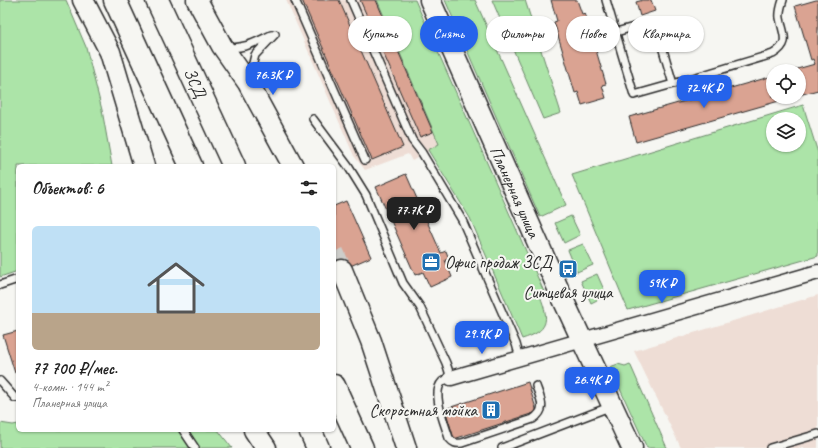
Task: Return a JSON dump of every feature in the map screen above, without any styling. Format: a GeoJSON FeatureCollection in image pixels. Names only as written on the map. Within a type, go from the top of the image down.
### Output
{"type":"FeatureCollection","features":[{"type":"Feature","properties":{"kind":"highway"},"geometry":{"type":"LineString","coordinates":[[115,0],[190,164]]}},
{"type":"Feature","properties":{"kind":"highway","name":"ЗСД"},"geometry":{"type":"LineString","coordinates":[[157,0],[233,164]]}},
{"type":"Feature","properties":{"kind":"highway"},"geometry":{"type":"LineString","coordinates":[[336,390],[362,448]]}},
{"type":"Feature","properties":{"kind":"highway"},"geometry":{"type":"LineString","coordinates":[[311,432],[318,448]]}},
{"type":"Feature","properties":{"kind":"main road"},"geometry":{"type":"LineString","coordinates":[[83,0],[110,52],[143,164]]}},
{"type":"Feature","properties":{"kind":"main road"},"geometry":{"type":"LineString","coordinates":[[198,0],[222,46],[248,83],[292,164]]}},
{"type":"Feature","properties":{"kind":"main road","name":"Планерная улица"},"geometry":{"type":"LineString","coordinates":[[430,0],[632,448]]}},
{"type":"Feature","properties":{"kind":"main road"},"geometry":{"type":"LineString","coordinates":[[342,270],[371,341],[406,448]]}},
{"type":"Feature","properties":{"kind":"main road"},"geometry":{"type":"LineString","coordinates":[[255,432],[266,448]]}},
{"type":"Feature","properties":{"kind":"street"},"geometry":{"type":"LineString","coordinates":[[451,378],[818,272]]}},
{"type":"Feature","properties":{"kind":"lane"},"geometry":{"type":"LineString","coordinates":[[295,0],[365,160]]}},
{"type":"Feature","properties":{"kind":"lane"},"geometry":{"type":"LineString","coordinates":[[351,0],[412,140],[422,153],[462,220],[516,344],[520,358]]}},
{"type":"Feature","properties":{"kind":"lane"},"geometry":{"type":"LineString","coordinates":[[606,0],[611,16]]}},
{"type":"Feature","properties":{"kind":"lane"},"geometry":{"type":"LineString","coordinates":[[620,46],[634,96],[773,54],[781,49],[784,42],[785,33],[780,17],[780,7],[783,0]]}},
{"type":"Feature","properties":{"kind":"lane"},"geometry":{"type":"LineString","coordinates":[[620,31],[641,25],[652,26],[659,36],[673,84]]}},
{"type":"Feature","properties":{"kind":"lane"},"geometry":{"type":"LineString","coordinates":[[222,46],[235,48],[248,46],[275,34],[255,56],[248,83]]}},
{"type":"Feature","properties":{"kind":"lane"},"geometry":{"type":"LineString","coordinates":[[313,119],[348,166],[366,195],[403,283],[420,307],[446,362],[451,378],[442,382],[437,399],[449,438],[452,442],[457,444],[462,443],[533,419],[542,409],[536,386]]}},
{"type":"Feature","properties":{"kind":"lane"},"geometry":{"type":"LineString","coordinates":[[0,285],[16,280]]}},
{"type":"Feature","properties":{"kind":"lane"},"geometry":{"type":"LineString","coordinates":[[0,381],[16,398]]}},
{"type":"Feature","properties":{"kind":"lane"},"geometry":{"type":"LineString","coordinates":[[502,448],[612,406]]}},
{"type":"Feature","properties":{"kind":"lane"},"geometry":{"type":"LineString","coordinates":[[184,432],[195,448]]}},
{"type":"Feature","properties":{"kind":"lane"},"geometry":{"type":"LineString","coordinates":[[770,448],[818,434]]}},
{"type":"Feature","properties":{"kind":"shaded area"},"geometry":{"type":"Polygon","coordinates":[[[286,0],[379,0],[386,16],[348,16],[348,52],[401,52],[440,144],[412,161],[408,154],[365,170],[354,156],[286,0]]]}},
{"type":"Feature","properties":{"kind":"shaded area"},"geometry":{"type":"Polygon","coordinates":[[[818,295],[818,448],[681,448],[634,351],[818,295]]]}},
{"type":"Feature","properties":{"kind":"green space"},"geometry":{"type":"Polygon","coordinates":[[[0,0],[66,0],[86,47],[102,110],[112,164],[16,164],[16,272],[0,277],[0,0]]]}},
{"type":"Feature","properties":{"kind":"green space"},"geometry":{"type":"Polygon","coordinates":[[[377,0],[415,0],[422,16],[420,16],[420,52],[438,52],[545,294],[540,296],[546,318],[544,324],[542,328],[531,336],[522,339],[470,218],[428,150],[439,144],[399,52],[412,52],[412,16],[384,16],[377,0]]]}},
{"type":"Feature","properties":{"kind":"green space"},"geometry":{"type":"Polygon","coordinates":[[[445,0],[475,0],[486,25],[486,52],[498,52],[566,205],[540,217],[468,52],[478,52],[478,16],[452,16],[445,0]]]}},
{"type":"Feature","properties":{"kind":"green space"},"geometry":{"type":"Polygon","coordinates":[[[492,0],[525,0],[530,16],[499,16],[492,0]]]}},
{"type":"Feature","properties":{"kind":"green space"},"geometry":{"type":"Polygon","coordinates":[[[514,52],[542,52],[561,113],[543,119],[514,52]]]}},
{"type":"Feature","properties":{"kind":"green space"},"geometry":{"type":"Polygon","coordinates":[[[803,105],[805,112],[780,112],[803,105]]]}},
{"type":"Feature","properties":{"kind":"green space"},"geometry":{"type":"Polygon","coordinates":[[[806,115],[818,153],[818,256],[628,310],[572,175],[766,116],[766,152],[806,152],[806,115]]]}},
{"type":"Feature","properties":{"kind":"green space"},"geometry":{"type":"Polygon","coordinates":[[[571,216],[580,235],[564,243],[555,223],[571,216]]]}},
{"type":"Feature","properties":{"kind":"green space"},"geometry":{"type":"Polygon","coordinates":[[[583,244],[593,265],[577,272],[568,250],[583,244]]]}},
{"type":"Feature","properties":{"kind":"green space"},"geometry":{"type":"Polygon","coordinates":[[[597,274],[605,292],[599,299],[591,303],[581,281],[597,274]]]}},
{"type":"Feature","properties":{"kind":"green space"},"geometry":{"type":"Polygon","coordinates":[[[618,364],[625,366],[630,364],[667,448],[647,448],[610,367],[618,364]]]}},
{"type":"Feature","properties":{"kind":"green space"},"geometry":{"type":"Polygon","coordinates":[[[0,423],[16,424],[16,432],[220,432],[232,448],[0,448],[0,423]]]}},
{"type":"Feature","properties":{"kind":"building"},"geometry":{"type":"Polygon","coordinates":[[[302,0],[339,0],[348,21],[348,52],[362,52],[403,147],[372,160],[302,0]]]}},
{"type":"Feature","properties":{"kind":"building"},"geometry":{"type":"Polygon","coordinates":[[[360,0],[376,0],[383,16],[367,16],[360,0]]]}},
{"type":"Feature","properties":{"kind":"building"},"geometry":{"type":"Polygon","coordinates":[[[551,0],[577,0],[582,14],[585,13],[586,16],[566,16],[566,52],[597,52],[606,84],[602,85],[606,98],[582,105],[578,92],[575,93],[558,36],[558,16],[556,16],[551,0]]]}},
{"type":"Feature","properties":{"kind":"building"},"geometry":{"type":"Polygon","coordinates":[[[651,0],[655,11],[640,16],[636,2],[651,0]]]}},
{"type":"Feature","properties":{"kind":"building"},"geometry":{"type":"Polygon","coordinates":[[[818,0],[818,90],[806,93],[806,67],[815,64],[813,59],[811,60],[795,6],[818,0]]]}},
{"type":"Feature","properties":{"kind":"building"},"geometry":{"type":"Polygon","coordinates":[[[383,52],[398,52],[433,132],[420,137],[383,52]]]}},
{"type":"Feature","properties":{"kind":"building"},"geometry":{"type":"Polygon","coordinates":[[[766,78],[766,104],[769,104],[636,142],[629,117],[766,78]]]}},
{"type":"Feature","properties":{"kind":"building"},"geometry":{"type":"Polygon","coordinates":[[[406,174],[441,253],[446,251],[449,259],[445,260],[452,277],[430,287],[423,272],[415,275],[376,187],[406,174]]]}},
{"type":"Feature","properties":{"kind":"building"},"geometry":{"type":"Polygon","coordinates":[[[346,201],[371,257],[336,272],[336,205],[346,201]]]}},
{"type":"Feature","properties":{"kind":"building"},"geometry":{"type":"Polygon","coordinates":[[[16,332],[15,373],[3,335],[16,332]]]}},
{"type":"Feature","properties":{"kind":"building","name":"Скоростная мойка"},"geometry":{"type":"Polygon","coordinates":[[[528,382],[537,412],[454,439],[445,409],[528,382]]]}},
{"type":"Feature","properties":{"kind":"tunnel"},"geometry":{"type":"LineString","coordinates":[[336,256],[342,270]]}},
{"type":"Feature","properties":{"kind":"place","name":"Офис продаж ЗСД"},"geometry":{"type":"Point","coordinates":[431,262]}},
{"type":"Feature","properties":{"kind":"place","name":"Ситцевая улица"},"geometry":{"type":"Point","coordinates":[568,269]}},
{"type":"Feature","properties":{"kind":"place","name":"Скоростная мойка"},"geometry":{"type":"Point","coordinates":[491,410]}}]}
